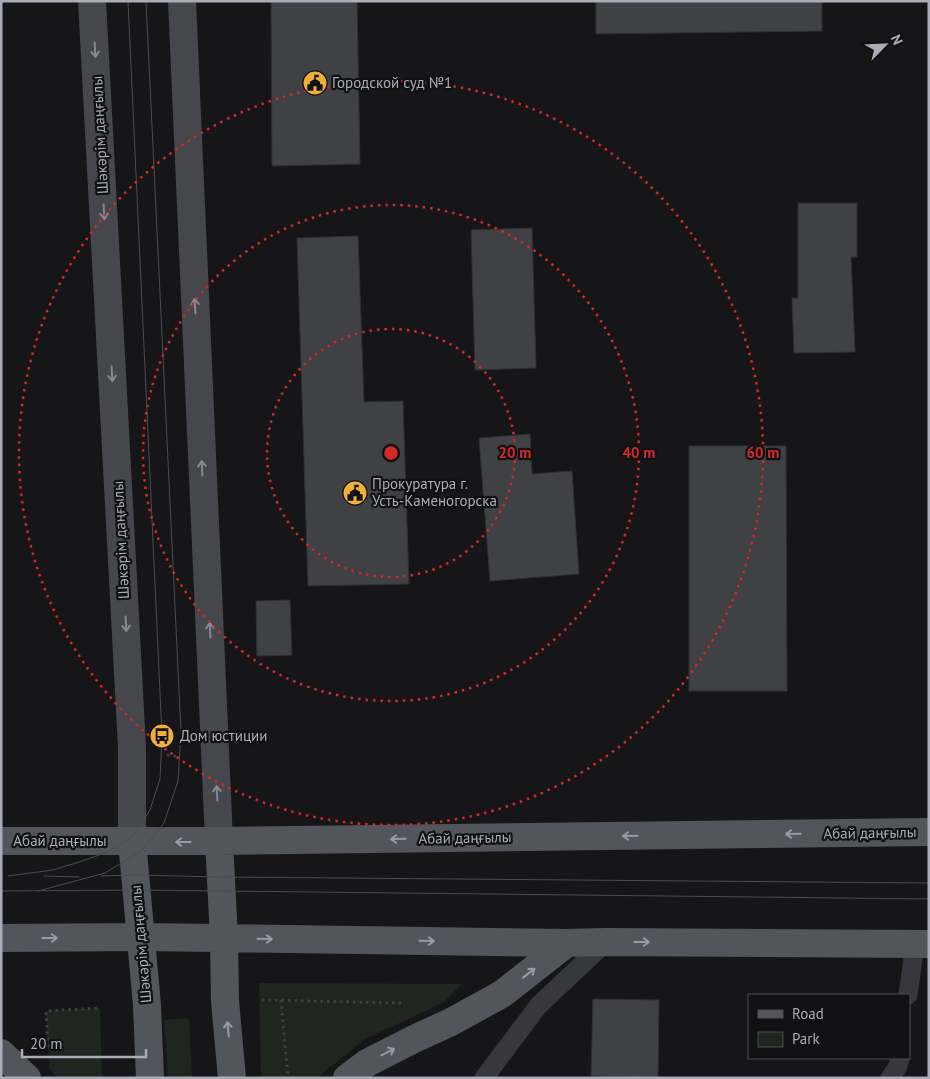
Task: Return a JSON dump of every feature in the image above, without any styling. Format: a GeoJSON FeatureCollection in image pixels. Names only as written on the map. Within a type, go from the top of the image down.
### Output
{"type":"FeatureCollection","features":[{"type":"Feature","properties":{"kind":"main road","name":"Шәкәрім даңғылы"},"geometry":{"type":"LineString","coordinates":[[92,1],[132,747],[132,841],[147,1005],[150,1078]]}},
{"type":"Feature","properties":{"kind":"main road"},"geometry":{"type":"LineString","coordinates":[[182,1],[224,938],[225,1002],[232,1078]]}},
{"type":"Feature","properties":{"kind":"main road","name":"Абай даңғылы"},"geometry":{"type":"LineString","coordinates":[[1,840],[219,842],[929,832]]}},
{"type":"Feature","properties":{"kind":"main road"},"geometry":{"type":"LineString","coordinates":[[1,938],[141,937],[566,943],[922,944]]}},
{"type":"Feature","properties":{"kind":"main road"},"geometry":{"type":"LineString","coordinates":[[347,1078],[367,1063],[451,1022],[502,994],[566,943]]}},
{"type":"Feature","properties":{"kind":"main road"},"geometry":{"type":"LineString","coordinates":[[1,1053],[27,1078]]}},
{"type":"Feature","properties":{"kind":"lane"},"geometry":{"type":"LineString","coordinates":[[484,1078],[539,1005],[606,942]]}},
{"type":"Feature","properties":{"kind":"lane"},"geometry":{"type":"LineString","coordinates":[[908,994],[922,944]]}},
{"type":"Feature","properties":{"kind":"lane"},"geometry":{"type":"LineString","coordinates":[[890,1078],[898,1066],[900,1059]]}},
{"type":"Feature","properties":{"kind":"path"},"geometry":{"type":"LineString","coordinates":[[161,754],[185,758]]}},
{"type":"Feature","properties":{"kind":"path"},"geometry":{"type":"LineString","coordinates":[[259,1000],[405,1003]]}},
{"type":"Feature","properties":{"kind":"path"},"geometry":{"type":"LineString","coordinates":[[281,1000],[288,1078]]}},
{"type":"Feature","properties":{"kind":"path"},"geometry":{"type":"LineString","coordinates":[[48,1049],[46,1011],[100,1008]]}},
{"type":"Feature","properties":{"kind":"green space"},"geometry":{"type":"Polygon","coordinates":[[[259,983],[462,984],[443,1003],[365,1039],[317,1078],[261,1078],[259,983]]]}},
{"type":"Feature","properties":{"kind":"green space"},"geometry":{"type":"Polygon","coordinates":[[[100,1008],[102,1078],[58,1078],[49,1068],[46,1011],[100,1008]]]}},
{"type":"Feature","properties":{"kind":"green space"},"geometry":{"type":"Polygon","coordinates":[[[189,1018],[192,1078],[168,1078],[164,1020],[189,1018]]]}},
{"type":"Feature","properties":{"kind":"building","name":"Городской суд №1"},"geometry":{"type":"Polygon","coordinates":[[[271,1],[357,1],[360,164],[272,166],[271,1]]]}},
{"type":"Feature","properties":{"kind":"building"},"geometry":{"type":"Polygon","coordinates":[[[596,1],[822,1],[822,31],[596,34],[596,1]]]}},
{"type":"Feature","properties":{"kind":"building"},"geometry":{"type":"Polygon","coordinates":[[[798,203],[857,203],[857,257],[851,257],[855,352],[794,353],[792,298],[798,298],[798,203]]]}},
{"type":"Feature","properties":{"kind":"building"},"geometry":{"type":"Polygon","coordinates":[[[532,228],[536,368],[475,370],[471,230],[532,228]]]}},
{"type":"Feature","properties":{"kind":"building","name":"Прокуратура г. Усть-Каменогорска"},"geometry":{"type":"Polygon","coordinates":[[[358,236],[364,402],[403,401],[409,584],[308,586],[297,238],[358,236]]]}},
{"type":"Feature","properties":{"kind":"building"},"geometry":{"type":"Polygon","coordinates":[[[530,434],[532,474],[572,471],[579,574],[490,581],[479,438],[530,434]]]}},
{"type":"Feature","properties":{"kind":"building"},"geometry":{"type":"Polygon","coordinates":[[[689,446],[786,446],[787,691],[689,691],[689,446]]]}},
{"type":"Feature","properties":{"kind":"building"},"geometry":{"type":"Polygon","coordinates":[[[290,600],[292,655],[257,656],[256,601],[290,600]]]}},
{"type":"Feature","properties":{"kind":"building"},"geometry":{"type":"Polygon","coordinates":[[[593,999],[659,1000],[658,1078],[591,1076],[593,999]]]}},
{"type":"Feature","properties":{"kind":"tram line"},"geometry":{"type":"LineString","coordinates":[[8,876],[53,870],[105,853],[125,842],[139,828],[150,810],[160,779],[162,736],[128,1]]}},
{"type":"Feature","properties":{"kind":"tram line"},"geometry":{"type":"LineString","coordinates":[[38,891],[105,873],[141,851],[164,823],[178,781],[181,732],[146,1]]}},
{"type":"Feature","properties":{"kind":"tram line"},"geometry":{"type":"LineString","coordinates":[[44,876],[79,877]]}},
{"type":"Feature","properties":{"kind":"tram line"},"geometry":{"type":"LineString","coordinates":[[101,876],[929,883]]}},
{"type":"Feature","properties":{"kind":"tram line"},"geometry":{"type":"LineString","coordinates":[[1,891],[137,890],[929,899]]}},
{"type":"Feature","properties":{"kind":"place","name":"Городской суд №1"},"geometry":{"type":"Point","coordinates":[315,83]}},
{"type":"Feature","properties":{"kind":"place","name":"Прокуратура г. Усть-Каменогорска"},"geometry":{"type":"Point","coordinates":[355,493]}},
{"type":"Feature","properties":{"kind":"place","name":"Дом юстиции"},"geometry":{"type":"Point","coordinates":[162,736]}}]}
